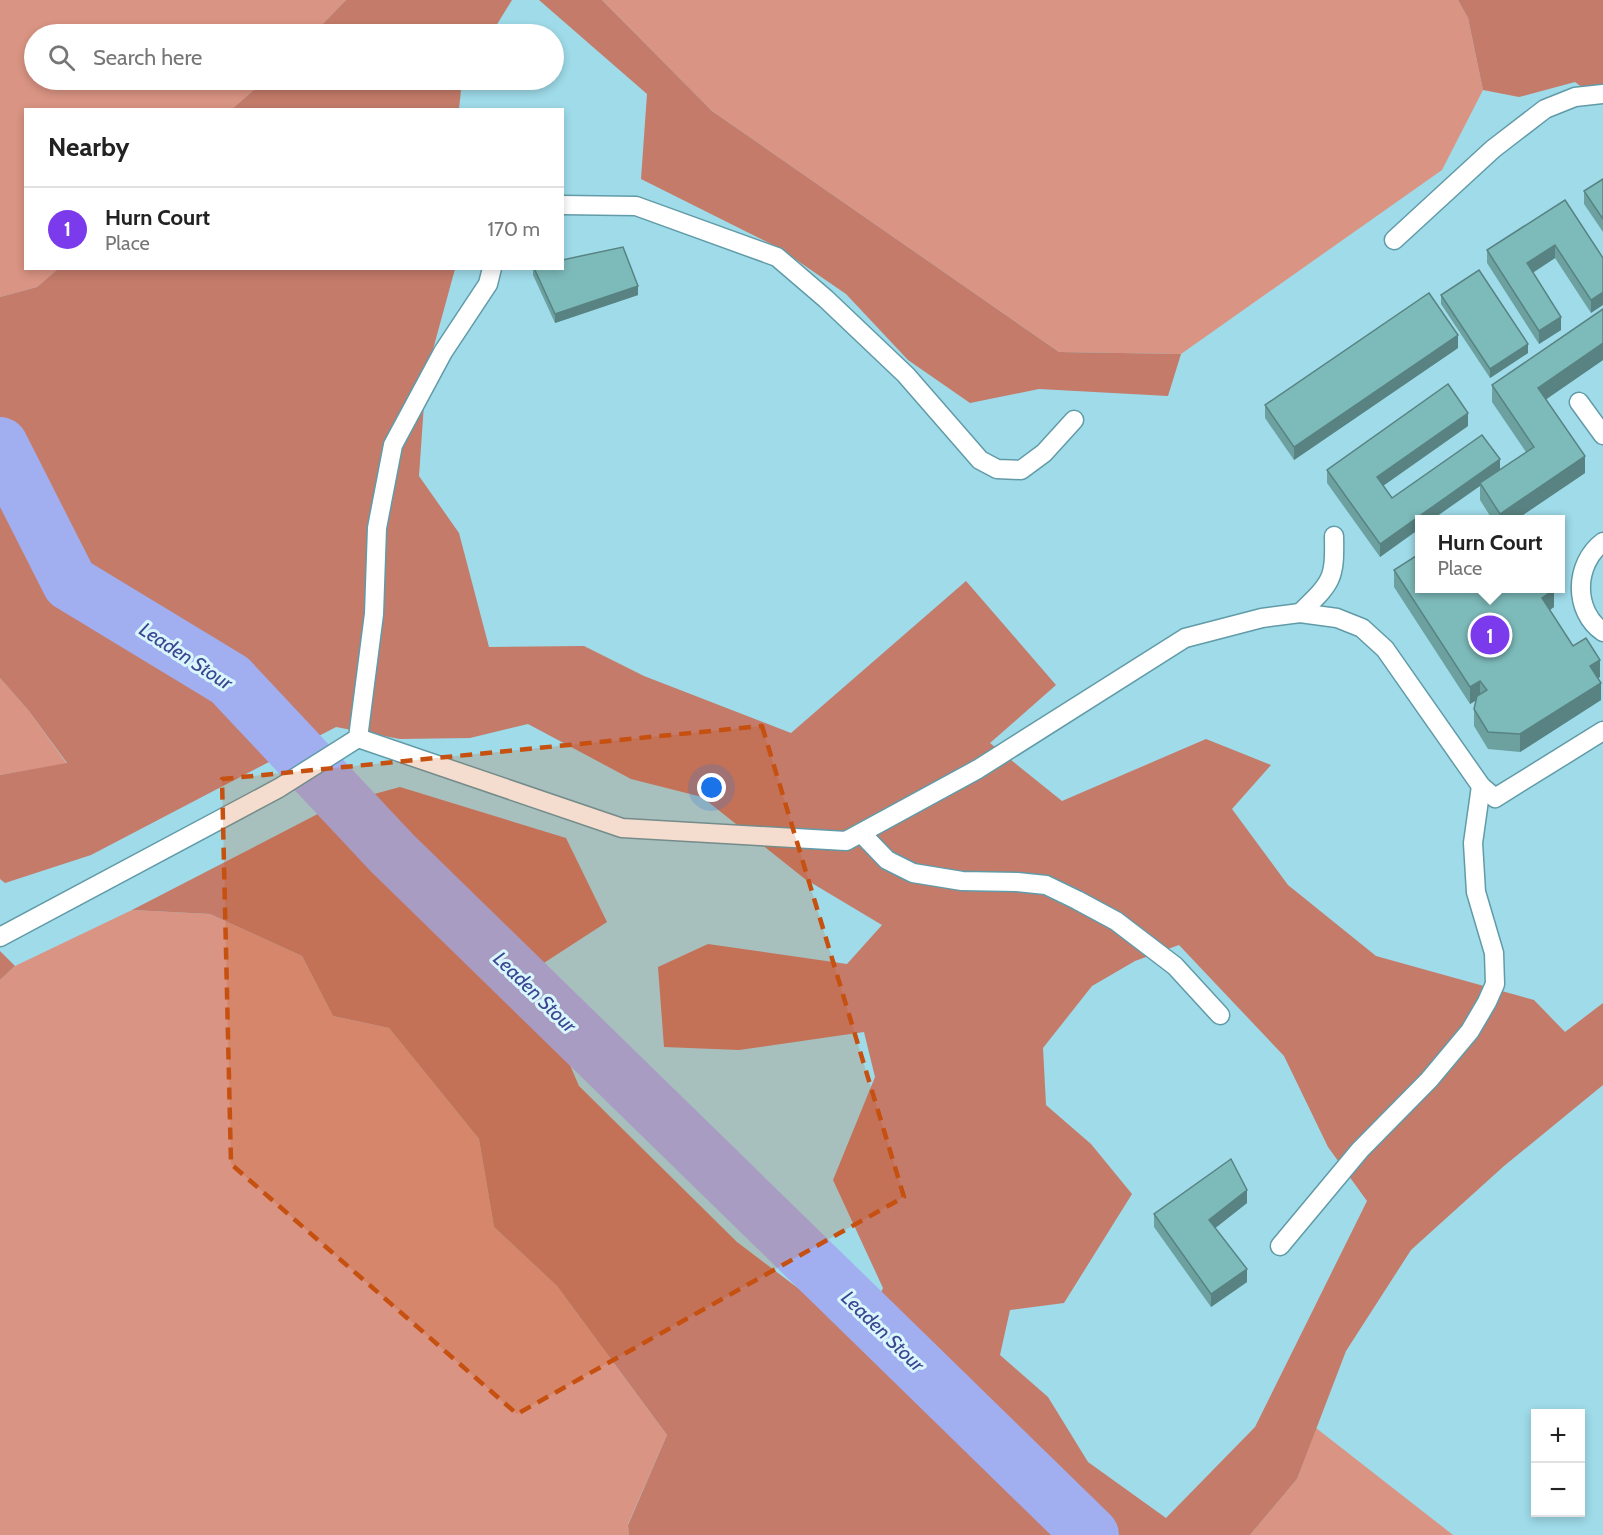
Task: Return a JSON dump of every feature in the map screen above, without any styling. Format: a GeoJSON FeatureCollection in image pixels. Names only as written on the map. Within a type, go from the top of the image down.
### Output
{"type":"FeatureCollection","features":[{"type":"Feature","properties":{"kind":"lane"},"geometry":{"type":"LineString","coordinates":[[1394,240],[1493,149],[1545,109],[1575,97],[1603,94]]}},
{"type":"Feature","properties":{"kind":"lane"},"geometry":{"type":"LineString","coordinates":[[564,205],[636,206],[777,257],[826,299],[906,375],[980,460],[997,469],[1022,470],[1044,453],[1074,420]]}},
{"type":"Feature","properties":{"kind":"lane"},"geometry":{"type":"LineString","coordinates":[[358,738],[374,614],[377,528],[393,445],[443,352],[488,284],[492,270]]}},
{"type":"Feature","properties":{"kind":"lane"},"geometry":{"type":"LineString","coordinates":[[1579,402],[1603,435]]}},
{"type":"Feature","properties":{"kind":"lane"},"geometry":{"type":"LineString","coordinates":[[1300,612],[1326,588],[1335,566],[1334,536]]}},
{"type":"Feature","properties":{"kind":"lane"},"geometry":{"type":"LineString","coordinates":[[1603,542],[1596,547],[1586,562],[1581,579],[1581,597],[1587,614],[1603,632]]}},
{"type":"Feature","properties":{"kind":"lane"},"geometry":{"type":"LineString","coordinates":[[358,738],[622,828],[846,842],[978,769],[1185,638],[1262,618],[1300,612],[1337,618],[1362,628],[1385,649],[1481,786],[1495,798],[1603,731]]}},
{"type":"Feature","properties":{"kind":"lane"},"geometry":{"type":"LineString","coordinates":[[0,937],[296,777],[358,738]]}},
{"type":"Feature","properties":{"kind":"lane"},"geometry":{"type":"LineString","coordinates":[[1280,1246],[1360,1150],[1428,1080],[1470,1031],[1495,984],[1494,953],[1476,892],[1473,843],[1481,786]]}},
{"type":"Feature","properties":{"kind":"lane"},"geometry":{"type":"LineString","coordinates":[[862,834],[887,860],[913,873],[962,881],[1046,885],[1077,900],[1116,921],[1175,966],[1220,1015]]}},
{"type":"Feature","properties":{"kind":"highlighted area"},"geometry":{"type":"Polygon","coordinates":[[[762,726],[904,1197],[517,1414],[231,1164],[222,779],[762,726]]]}},
{"type":"Feature","properties":{"kind":"shaded area"},"geometry":{"type":"Polygon","coordinates":[[[0,0],[346,0],[323,24],[24,24],[24,90],[254,90],[233,108],[24,108],[24,270],[57,270],[37,287],[0,297],[0,0]]]}},
{"type":"Feature","properties":{"kind":"shaded area"},"geometry":{"type":"Polygon","coordinates":[[[346,0],[512,0],[497,24],[323,24],[346,0]]]}},
{"type":"Feature","properties":{"kind":"shaded area"},"geometry":{"type":"Polygon","coordinates":[[[539,0],[602,0],[712,111],[1059,352],[1181,354],[1168,396],[1039,389],[970,403],[908,360],[846,294],[779,248],[641,179],[647,94],[539,0]]]}},
{"type":"Feature","properties":{"kind":"shaded area"},"geometry":{"type":"Polygon","coordinates":[[[602,0],[1458,0],[1468,18],[1483,90],[1442,170],[1181,354],[1059,352],[712,111],[602,0]]]}},
{"type":"Feature","properties":{"kind":"shaded area"},"geometry":{"type":"Polygon","coordinates":[[[1458,0],[1603,0],[1603,103],[1575,82],[1519,97],[1483,90],[1468,18],[1458,0]]]}},
{"type":"Feature","properties":{"kind":"shaded area"},"geometry":{"type":"Polygon","coordinates":[[[254,90],[461,90],[459,108],[233,108],[254,90]]]}},
{"type":"Feature","properties":{"kind":"shaded area"},"geometry":{"type":"Polygon","coordinates":[[[57,270],[455,270],[426,375],[419,476],[459,533],[489,647],[584,646],[644,676],[791,733],[966,581],[1056,685],[990,743],[1062,801],[1206,739],[1271,765],[1232,809],[1288,885],[1376,956],[1534,1000],[1565,1032],[1603,1003],[1603,1085],[1504,1166],[1411,1250],[1346,1351],[1297,1479],[1250,1535],[629,1535],[628,1525],[667,1435],[557,1286],[494,1227],[479,1139],[389,1028],[333,1016],[302,956],[210,914],[132,910],[337,804],[400,787],[566,838],[607,922],[530,972],[579,1086],[737,1242],[860,1335],[883,1288],[833,1180],[875,1077],[864,1032],[739,1050],[664,1047],[658,967],[708,944],[847,964],[882,925],[805,879],[702,797],[631,779],[528,724],[470,738],[400,739],[336,727],[91,855],[5,883],[0,879],[0,775],[67,763],[29,711],[0,678],[0,297],[37,287],[57,270]],[[1179,945],[1135,961],[1092,986],[1043,1048],[1046,1105],[1091,1144],[1132,1194],[1064,1303],[1010,1310],[1000,1355],[1048,1397],[1088,1462],[1166,1518],[1255,1427],[1367,1201],[1328,1147],[1284,1056],[1179,945]]]}},
{"type":"Feature","properties":{"kind":"shaded area"},"geometry":{"type":"Polygon","coordinates":[[[0,678],[29,711],[67,764],[0,775],[0,678]]]}},
{"type":"Feature","properties":{"kind":"shaded area"},"geometry":{"type":"Polygon","coordinates":[[[132,910],[210,914],[302,956],[333,1016],[389,1028],[479,1139],[494,1227],[557,1286],[667,1435],[628,1524],[629,1535],[0,1535],[0,980],[15,966],[132,910]]]}},
{"type":"Feature","properties":{"kind":"shaded area"},"geometry":{"type":"Polygon","coordinates":[[[0,951],[15,966],[0,980],[0,951]]]}},
{"type":"Feature","properties":{"kind":"shaded area"},"geometry":{"type":"Polygon","coordinates":[[[1316,1428],[1453,1535],[1250,1535],[1297,1479],[1316,1428]]]}},
{"type":"Feature","properties":{"kind":"building"},"geometry":{"type":"Polygon","coordinates":[[[1603,179],[1603,219],[1584,191],[1603,179]]]}},
{"type":"Feature","properties":{"kind":"building"},"geometry":{"type":"Polygon","coordinates":[[[1565,200],[1603,258],[1603,292],[1591,300],[1555,245],[1527,263],[1561,317],[1539,331],[1487,250],[1565,200]]]}},
{"type":"Feature","properties":{"kind":"building"},"geometry":{"type":"Polygon","coordinates":[[[623,247],[638,286],[555,314],[535,270],[564,270],[564,260],[623,247]]]}},
{"type":"Feature","properties":{"kind":"building"},"geometry":{"type":"Polygon","coordinates":[[[1479,270],[1528,344],[1490,369],[1441,295],[1479,270]]]}},
{"type":"Feature","properties":{"kind":"building"},"geometry":{"type":"Polygon","coordinates":[[[1429,293],[1458,335],[1294,447],[1265,405],[1429,293]]]}},
{"type":"Feature","properties":{"kind":"building"},"geometry":{"type":"Polygon","coordinates":[[[1603,309],[1603,343],[1538,388],[1585,456],[1500,514],[1480,483],[1534,447],[1492,385],[1603,309]]]}},
{"type":"Feature","properties":{"kind":"building"},"geometry":{"type":"Polygon","coordinates":[[[1448,384],[1468,413],[1377,477],[1392,498],[1482,435],[1500,459],[1421,515],[1415,515],[1415,519],[1380,544],[1327,470],[1448,384]]]}},
{"type":"Feature","properties":{"kind":"building"},"geometry":{"type":"Polygon","coordinates":[[[1415,557],[1415,593],[1550,593],[1542,598],[1573,646],[1586,638],[1600,660],[1590,666],[1601,683],[1520,734],[1488,732],[1474,709],[1477,696],[1487,690],[1480,681],[1470,687],[1394,570],[1415,557]]]}},
{"type":"Feature","properties":{"kind":"building"},"geometry":{"type":"Polygon","coordinates":[[[1231,1159],[1247,1190],[1209,1220],[1247,1269],[1211,1294],[1154,1214],[1231,1159]]]}},
{"type":"Feature","properties":{"kind":"waterway","name":"Leaden Stour"},"geometry":{"type":"LineString","coordinates":[[0,445],[70,583],[230,680],[392,853],[1091,1535]]}},
{"type":"Feature","properties":{"kind":"place","name":"Hurn Court"},"geometry":{"type":"Point","coordinates":[1490,635]}}]}
